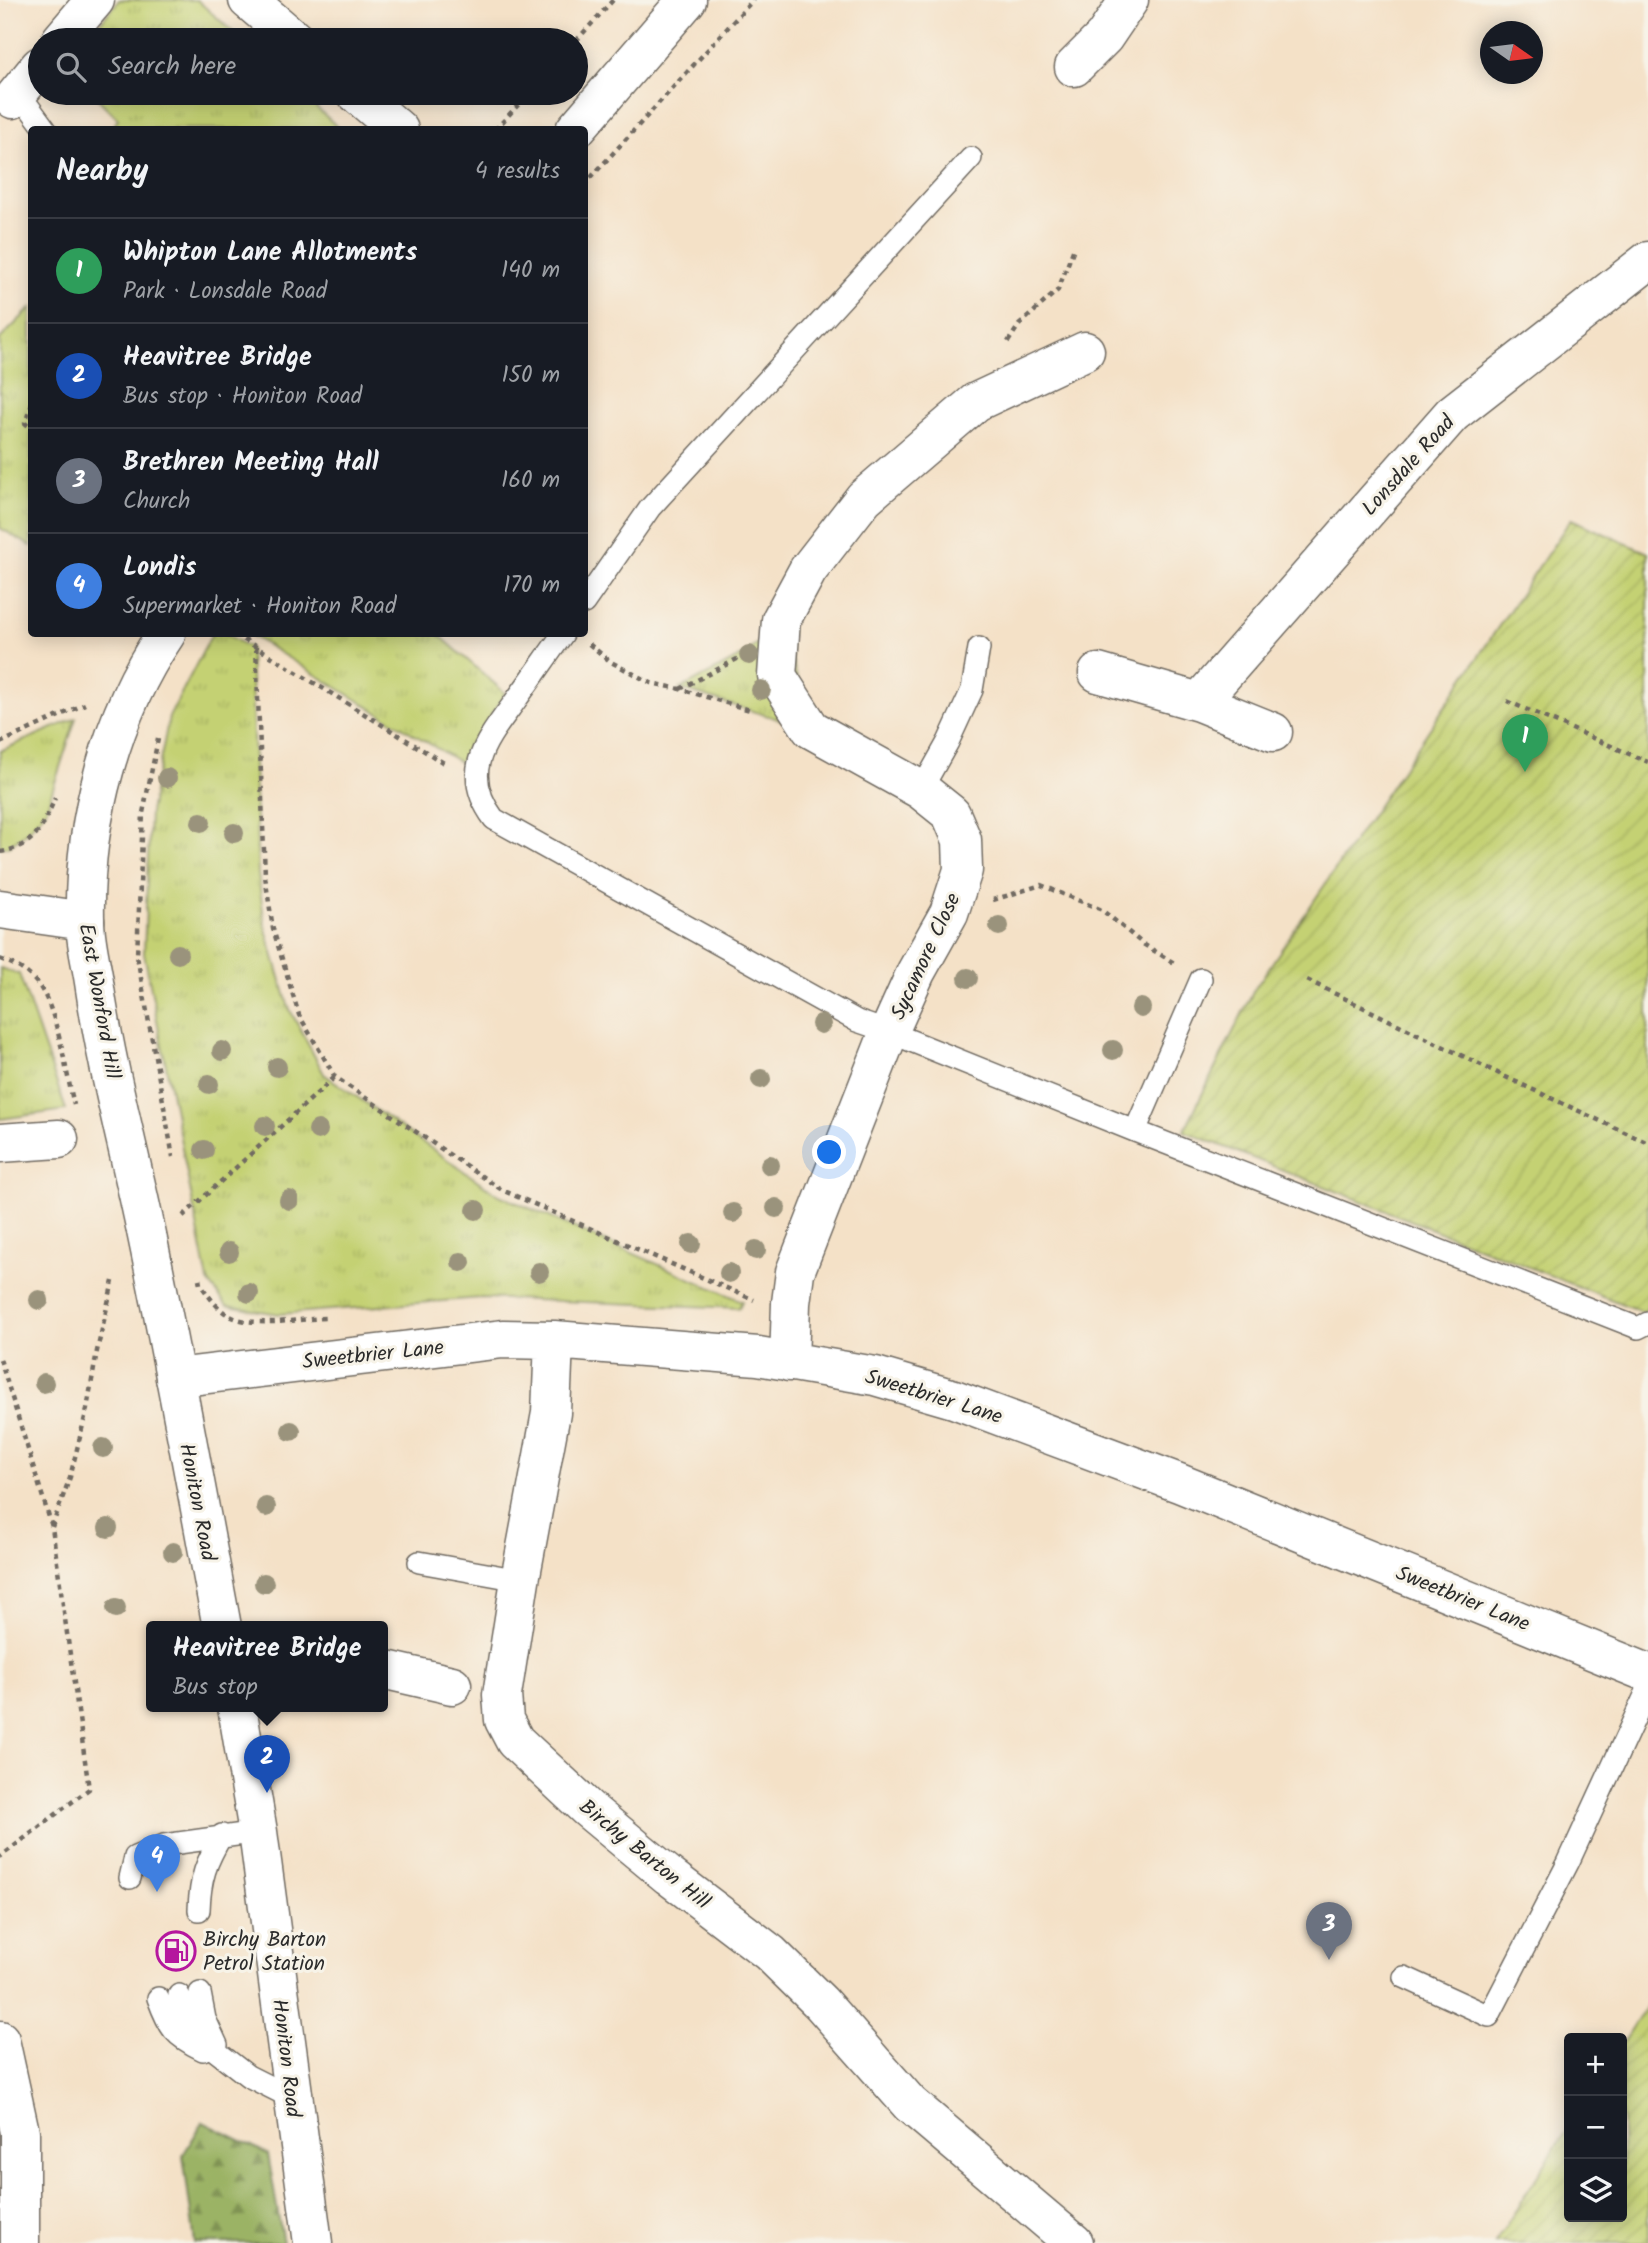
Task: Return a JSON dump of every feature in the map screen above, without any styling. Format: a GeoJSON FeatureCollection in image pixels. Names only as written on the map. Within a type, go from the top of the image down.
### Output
{"type":"FeatureCollection","features":[{"type":"Feature","properties":{"kind":"street"},"geometry":{"type":"LineString","coordinates":[[71,28],[95,0]]}},
{"type":"Feature","properties":{"kind":"street"},"geometry":{"type":"LineString","coordinates":[[248,0],[281,28]]}},
{"type":"Feature","properties":{"kind":"street"},"geometry":{"type":"LineString","coordinates":[[578,126],[687,0]]}},
{"type":"Feature","properties":{"kind":"street"},"geometry":{"type":"LineString","coordinates":[[1074,67],[1104,37],[1129,0]]}},
{"type":"Feature","properties":{"kind":"street"},"geometry":{"type":"LineString","coordinates":[[370,105],[394,126]]}},
{"type":"Feature","properties":{"kind":"street","name":"Lonsdale Road"},"geometry":{"type":"LineString","coordinates":[[1199,702],[1452,414],[1648,261]]}},
{"type":"Feature","properties":{"kind":"street","name":"Sycamore Close"},"geometry":{"type":"LineString","coordinates":[[789,1362],[795,1272],[889,1032],[916,972],[949,913],[963,870],[962,840],[951,814],[921,790],[811,729],[777,676],[781,620],[808,570],[864,498],[976,402],[1085,351]]}},
{"type":"Feature","properties":{"kind":"street","name":"East Wonford Hill"},"geometry":{"type":"LineString","coordinates":[[164,637],[137,681],[106,763],[89,836],[85,921],[100,1025],[145,1225],[174,1378]]}},
{"type":"Feature","properties":{"kind":"street"},"geometry":{"type":"LineString","coordinates":[[1098,673],[1199,702],[1273,732]]}},
{"type":"Feature","properties":{"kind":"street"},"geometry":{"type":"LineString","coordinates":[[0,909],[85,921]]}},
{"type":"Feature","properties":{"kind":"street"},"geometry":{"type":"LineString","coordinates":[[0,1143],[67,1124]]}},
{"type":"Feature","properties":{"kind":"street","name":"Sweetbrier Lane"},"geometry":{"type":"LineString","coordinates":[[174,1378],[503,1339],[554,1340],[758,1356],[875,1376],[967,1403],[1178,1483],[1648,1673]]}},
{"type":"Feature","properties":{"kind":"street","name":"Birchy Barton Hill"},"geometry":{"type":"LineString","coordinates":[[554,1340],[551,1413],[502,1695],[504,1720],[515,1741],[588,1809],[669,1876],[770,1953],[821,2003],[910,2104],[1074,2243]]}},
{"type":"Feature","properties":{"kind":"street","name":"Honiton Road"},"geometry":{"type":"LineString","coordinates":[[174,1378],[221,1621]]}},
{"type":"Feature","properties":{"kind":"street"},"geometry":{"type":"LineString","coordinates":[[388,1670],[452,1685]]}},
{"type":"Feature","properties":{"kind":"street","name":"Honiton Road"},"geometry":{"type":"LineString","coordinates":[[237,1712],[240,1834],[292,2098],[313,2243]]}},
{"type":"Feature","properties":{"kind":"street"},"geometry":{"type":"LineString","coordinates":[[0,2039],[20,2132],[20,2243]]}},
{"type":"Feature","properties":{"kind":"lane"},"geometry":{"type":"LineString","coordinates":[[34,105],[44,126]]}},
{"type":"Feature","properties":{"kind":"lane"},"geometry":{"type":"LineString","coordinates":[[588,597],[650,508],[971,158]]}},
{"type":"Feature","properties":{"kind":"lane"},"geometry":{"type":"LineString","coordinates":[[561,637],[485,744],[478,766],[478,784],[483,805],[494,820],[857,1021],[1638,1328],[1648,1324]]}},
{"type":"Feature","properties":{"kind":"lane"},"geometry":{"type":"LineString","coordinates":[[921,790],[948,742],[972,690],[979,648]]}},
{"type":"Feature","properties":{"kind":"lane"},"geometry":{"type":"LineString","coordinates":[[1135,1131],[1201,979]]}},
{"type":"Feature","properties":{"kind":"lane"},"geometry":{"type":"LineString","coordinates":[[419,1562],[520,1580]]}},
{"type":"Feature","properties":{"kind":"lane"},"geometry":{"type":"LineString","coordinates":[[1404,1977],[1489,2016],[1568,1863],[1648,1689]]}},
{"type":"Feature","properties":{"kind":"lane"},"geometry":{"type":"LineString","coordinates":[[130,1878],[135,1857],[164,1844],[240,1834]]}},
{"type":"Feature","properties":{"kind":"lane"},"geometry":{"type":"LineString","coordinates":[[199,1910],[200,1885],[206,1862],[240,1834]]}},
{"type":"Feature","properties":{"kind":"lane"},"geometry":{"type":"LineString","coordinates":[[228,2061],[213,2039],[205,2019],[179,1996],[168,2025],[187,2042],[228,2061],[248,2076],[292,2098]]}},
{"type":"Feature","properties":{"kind":"path"},"geometry":{"type":"LineString","coordinates":[[588,28],[613,0]]}},
{"type":"Feature","properties":{"kind":"path"},"geometry":{"type":"LineString","coordinates":[[588,181],[753,0]]}},
{"type":"Feature","properties":{"kind":"path"},"geometry":{"type":"LineString","coordinates":[[499,126],[518,105]]}},
{"type":"Feature","properties":{"kind":"path"},"geometry":{"type":"LineString","coordinates":[[680,689],[746,654],[781,620]]}},
{"type":"Feature","properties":{"kind":"path"},"geometry":{"type":"LineString","coordinates":[[240,637],[478,784]]}},
{"type":"Feature","properties":{"kind":"path"},"geometry":{"type":"LineString","coordinates":[[585,641],[611,662],[651,683],[680,689],[811,729]]}},
{"type":"Feature","properties":{"kind":"path"},"geometry":{"type":"LineString","coordinates":[[256,647],[265,876],[272,929],[299,1015],[335,1077],[502,1190],[755,1300]]}},
{"type":"Feature","properties":{"kind":"path"},"geometry":{"type":"LineString","coordinates":[[0,743],[94,699]]}},
{"type":"Feature","properties":{"kind":"path"},"geometry":{"type":"LineString","coordinates":[[1507,701],[1648,762]]}},
{"type":"Feature","properties":{"kind":"path"},"geometry":{"type":"LineString","coordinates":[[159,737],[144,813],[137,957],[173,1161]]}},
{"type":"Feature","properties":{"kind":"path"},"geometry":{"type":"LineString","coordinates":[[0,852],[16,850],[37,835],[59,788]]}},
{"type":"Feature","properties":{"kind":"path"},"geometry":{"type":"LineString","coordinates":[[949,913],[1041,885],[1102,910],[1143,944],[1201,979]]}},
{"type":"Feature","properties":{"kind":"path"},"geometry":{"type":"LineString","coordinates":[[0,959],[18,965],[37,982],[50,1004],[67,1124]]}},
{"type":"Feature","properties":{"kind":"path"},"geometry":{"type":"LineString","coordinates":[[1307,980],[1648,1143]]}},
{"type":"Feature","properties":{"kind":"path"},"geometry":{"type":"LineString","coordinates":[[145,1225],[183,1216],[335,1077]]}},
{"type":"Feature","properties":{"kind":"path"},"geometry":{"type":"LineString","coordinates":[[181,1202],[183,1216]]}},
{"type":"Feature","properties":{"kind":"path"},"geometry":{"type":"LineString","coordinates":[[197,1270],[200,1284],[218,1307],[232,1318],[253,1322],[333,1317]]}},
{"type":"Feature","properties":{"kind":"path"},"geometry":{"type":"LineString","coordinates":[[52,1527],[70,1476],[88,1409],[97,1351],[114,1284],[112,1272]]}},
{"type":"Feature","properties":{"kind":"path"},"geometry":{"type":"LineString","coordinates":[[0,1359],[52,1527],[89,1789],[0,1857]]}},
{"type":"Feature","properties":{"kind":"green space"},"geometry":{"type":"Polygon","coordinates":[[[119,0],[197,0],[228,28],[96,28],[119,0]]]}},
{"type":"Feature","properties":{"kind":"green space"},"geometry":{"type":"Polygon","coordinates":[[[104,105],[313,105],[337,126],[114,126],[118,119],[104,105]]]}},
{"type":"Feature","properties":{"kind":"green space"},"geometry":{"type":"Polygon","coordinates":[[[28,311],[28,544],[0,528],[0,339],[28,311]]]}},
{"type":"Feature","properties":{"kind":"green space"},"geometry":{"type":"Polygon","coordinates":[[[1571,519],[1648,553],[1648,1308],[1643,1312],[1184,1131],[1254,990],[1571,519]]]}},
{"type":"Feature","properties":{"kind":"green space"},"geometry":{"type":"Polygon","coordinates":[[[781,620],[811,729],[680,689],[746,654],[781,620]]]}},
{"type":"Feature","properties":{"kind":"green space"},"geometry":{"type":"Polygon","coordinates":[[[210,637],[231,637],[250,648],[258,874],[265,926],[289,1008],[324,1074],[497,1194],[742,1301],[739,1308],[481,1298],[280,1314],[227,1306],[208,1281],[144,953],[150,812],[169,717],[210,637]]]}},
{"type":"Feature","properties":{"kind":"green space"},"geometry":{"type":"Polygon","coordinates":[[[254,637],[441,637],[505,693],[461,763],[254,637]]]}},
{"type":"Feature","properties":{"kind":"green space"},"geometry":{"type":"Polygon","coordinates":[[[76,718],[46,810],[27,832],[7,847],[0,847],[0,751],[76,718]]]}},
{"type":"Feature","properties":{"kind":"green space"},"geometry":{"type":"Polygon","coordinates":[[[0,968],[19,974],[66,1110],[0,1119],[0,968]]]}},
{"type":"Feature","properties":{"kind":"green space"},"geometry":{"type":"Polygon","coordinates":[[[1648,2003],[1648,2243],[1495,2243],[1564,2134],[1564,2222],[1627,2222],[1627,2036],[1648,2003]]]}},
{"type":"Feature","properties":{"kind":"green space"},"geometry":{"type":"Polygon","coordinates":[[[203,2122],[268,2154],[283,2243],[195,2243],[183,2155],[203,2122]]]}},
{"type":"Feature","properties":{"kind":"place","name":"Whipton Lane Allotments"},"geometry":{"type":"Point","coordinates":[1525,772]}},
{"type":"Feature","properties":{"kind":"place","name":"Heavitree Bridge"},"geometry":{"type":"Point","coordinates":[267,1793]}},
{"type":"Feature","properties":{"kind":"place","name":"Londis"},"geometry":{"type":"Point","coordinates":[157,1892]}},
{"type":"Feature","properties":{"kind":"place","name":"Birchy Barton Petrol Station"},"geometry":{"type":"Point","coordinates":[176,1951]}},
{"type":"Feature","properties":{"kind":"place","name":"Brethren Meeting Hall"},"geometry":{"type":"Point","coordinates":[1329,1960]}}]}
